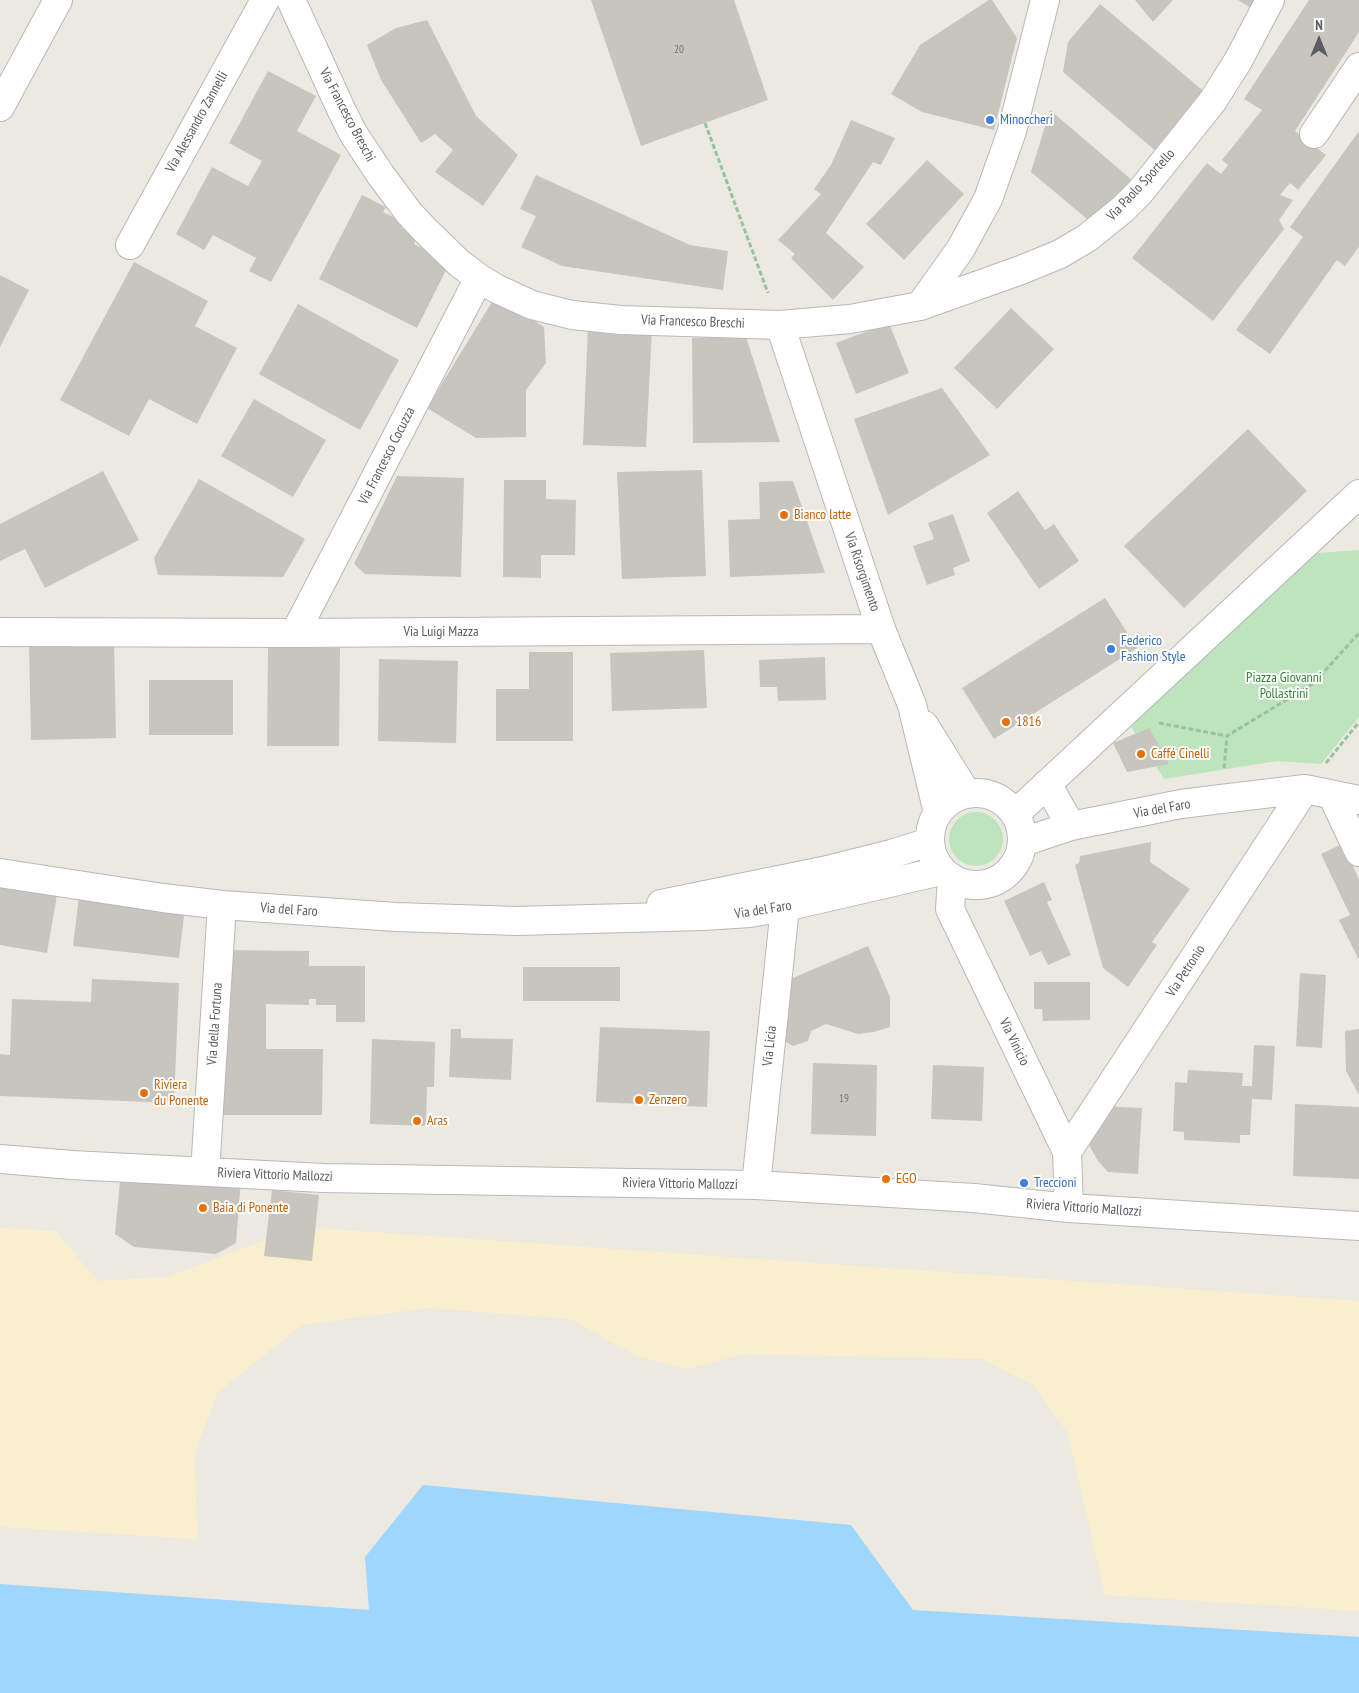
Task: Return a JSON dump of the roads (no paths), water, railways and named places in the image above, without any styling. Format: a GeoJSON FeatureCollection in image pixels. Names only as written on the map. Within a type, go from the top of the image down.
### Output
{"type":"FeatureCollection","features":[{"type":"Feature","properties":{"kind":"street"},"geometry":{"type":"LineString","coordinates":[[0,107],[58,0]]}},
{"type":"Feature","properties":{"kind":"street","name":"Via Alessandro Zannelli"},"geometry":{"type":"LineString","coordinates":[[130,244],[265,0]]}},
{"type":"Feature","properties":{"kind":"street","name":"Via Francesco Breschi"},"geometry":{"type":"LineString","coordinates":[[291,0],[345,117],[380,174],[409,213],[459,263],[479,278],[514,298],[532,305],[572,315],[621,320],[780,325],[850,319],[920,306]]}},
{"type":"Feature","properties":{"kind":"street"},"geometry":{"type":"LineString","coordinates":[[920,306],[956,256],[988,199],[1012,132],[1045,0]]}},
{"type":"Feature","properties":{"kind":"street","name":"Via Paolo Sportello"},"geometry":{"type":"LineString","coordinates":[[920,306],[1060,254],[1091,235],[1123,209],[1140,192],[1212,102],[1238,61],[1270,0]]}},
{"type":"Feature","properties":{"kind":"street"},"geometry":{"type":"LineString","coordinates":[[1314,134],[1359,67]]}},
{"type":"Feature","properties":{"kind":"street","name":"Via Francesco Cocuzza"},"geometry":{"type":"LineString","coordinates":[[295,633],[479,278]]}},
{"type":"Feature","properties":{"kind":"street","name":"Via Risorgimento"},"geometry":{"type":"LineString","coordinates":[[780,325],[881,629],[912,705],[938,813]]}},
{"type":"Feature","properties":{"kind":"street"},"geometry":{"type":"LineString","coordinates":[[1015,814],[1359,494]]}},
{"type":"Feature","properties":{"kind":"street","name":"Via Luigi Mazza"},"geometry":{"type":"LineString","coordinates":[[0,632],[295,633],[881,629]]}},
{"type":"Feature","properties":{"kind":"street","name":"Via Risorgimento"},"geometry":{"type":"LineString","coordinates":[[912,705],[967,794]]}},
{"type":"Feature","properties":{"kind":"street"},"geometry":{"type":"LineString","coordinates":[[1047,784],[1071,826]]}},
{"type":"Feature","properties":{"kind":"street"},"geometry":{"type":"LineString","coordinates":[[1305,789],[1359,800]]}},
{"type":"Feature","properties":{"kind":"street","name":"Via del Faro"},"geometry":{"type":"LineString","coordinates":[[1023,842],[1071,826],[1182,804],[1305,789]]}},
{"type":"Feature","properties":{"kind":"street","name":"Via Petronio"},"geometry":{"type":"LineString","coordinates":[[1067,1152],[1305,789]]}},
{"type":"Feature","properties":{"kind":"street"},"geometry":{"type":"LineString","coordinates":[[975,793],[991,796],[1008,805],[1015,814],[1020,827],[1023,842],[1016,863],[1008,873],[994,882],[977,885],[962,883],[947,875],[934,860],[930,842],[931,828],[938,813],[952,799],[967,794],[975,793]]}},
{"type":"Feature","properties":{"kind":"street"},"geometry":{"type":"LineString","coordinates":[[1332,796],[1359,852]]}},
{"type":"Feature","properties":{"kind":"street","name":"Via del Faro"},"geometry":{"type":"LineString","coordinates":[[580,920],[823,871],[892,854],[930,842]]}},
{"type":"Feature","properties":{"kind":"street","name":"Via del Faro"},"geometry":{"type":"LineString","coordinates":[[0,874],[222,905],[454,920],[580,920],[727,915],[785,908],[947,875]]}},
{"type":"Feature","properties":{"kind":"street","name":"Via Vinicio"},"geometry":{"type":"LineString","coordinates":[[947,875],[950,908],[1067,1152],[1069,1208]]}},
{"type":"Feature","properties":{"kind":"street","name":"Via della Fortuna"},"geometry":{"type":"LineString","coordinates":[[205,1172],[222,905]]}},
{"type":"Feature","properties":{"kind":"street","name":"Via Licia"},"geometry":{"type":"LineString","coordinates":[[756,1185],[785,908]]}},
{"type":"Feature","properties":{"kind":"street","name":"Riviera Vittorio Mallozzi"},"geometry":{"type":"LineString","coordinates":[[0,1160],[323,1178],[756,1185],[974,1198],[1069,1208],[1359,1226]]}},
{"type":"Feature","properties":{"kind":"water"},"geometry":{"type":"Polygon","coordinates":[[[423,1485],[851,1525],[913,1610],[1359,1637],[1359,1693],[0,1693],[0,1584],[369,1610],[365,1557],[423,1485]]]}},
{"type":"Feature","properties":{"kind":"place","name":"Minoccheri"},"geometry":{"type":"Point","coordinates":[990,120]}},
{"type":"Feature","properties":{"kind":"place","name":"Bianco latte"},"geometry":{"type":"Point","coordinates":[784,515]}},
{"type":"Feature","properties":{"kind":"place","name":"Federico Fashion Style"},"geometry":{"type":"Point","coordinates":[1111,649]}},
{"type":"Feature","properties":{"kind":"place","name":"1816"},"geometry":{"type":"Point","coordinates":[1006,722]}},
{"type":"Feature","properties":{"kind":"place","name":"Caffé Cinelli"},"geometry":{"type":"Point","coordinates":[1141,754]}},
{"type":"Feature","properties":{"kind":"place","name":"Riviera du Ponente"},"geometry":{"type":"Point","coordinates":[144,1093]}},
{"type":"Feature","properties":{"kind":"place","name":"Zenzero"},"geometry":{"type":"Point","coordinates":[639,1100]}},
{"type":"Feature","properties":{"kind":"place","name":"Aras"},"geometry":{"type":"Point","coordinates":[417,1121]}},
{"type":"Feature","properties":{"kind":"place","name":"EGO"},"geometry":{"type":"Point","coordinates":[886,1179]}},
{"type":"Feature","properties":{"kind":"place","name":"Treccioni"},"geometry":{"type":"Point","coordinates":[1024,1183]}},
{"type":"Feature","properties":{"kind":"place","name":"Baia di Ponente"},"geometry":{"type":"Point","coordinates":[203,1208]}},
{"type":"Feature","properties":{"kind":"park label","name":"Piazza Giovanni Pollastrini"},"geometry":{"type":"Point","coordinates":[1284,686]}}]}
